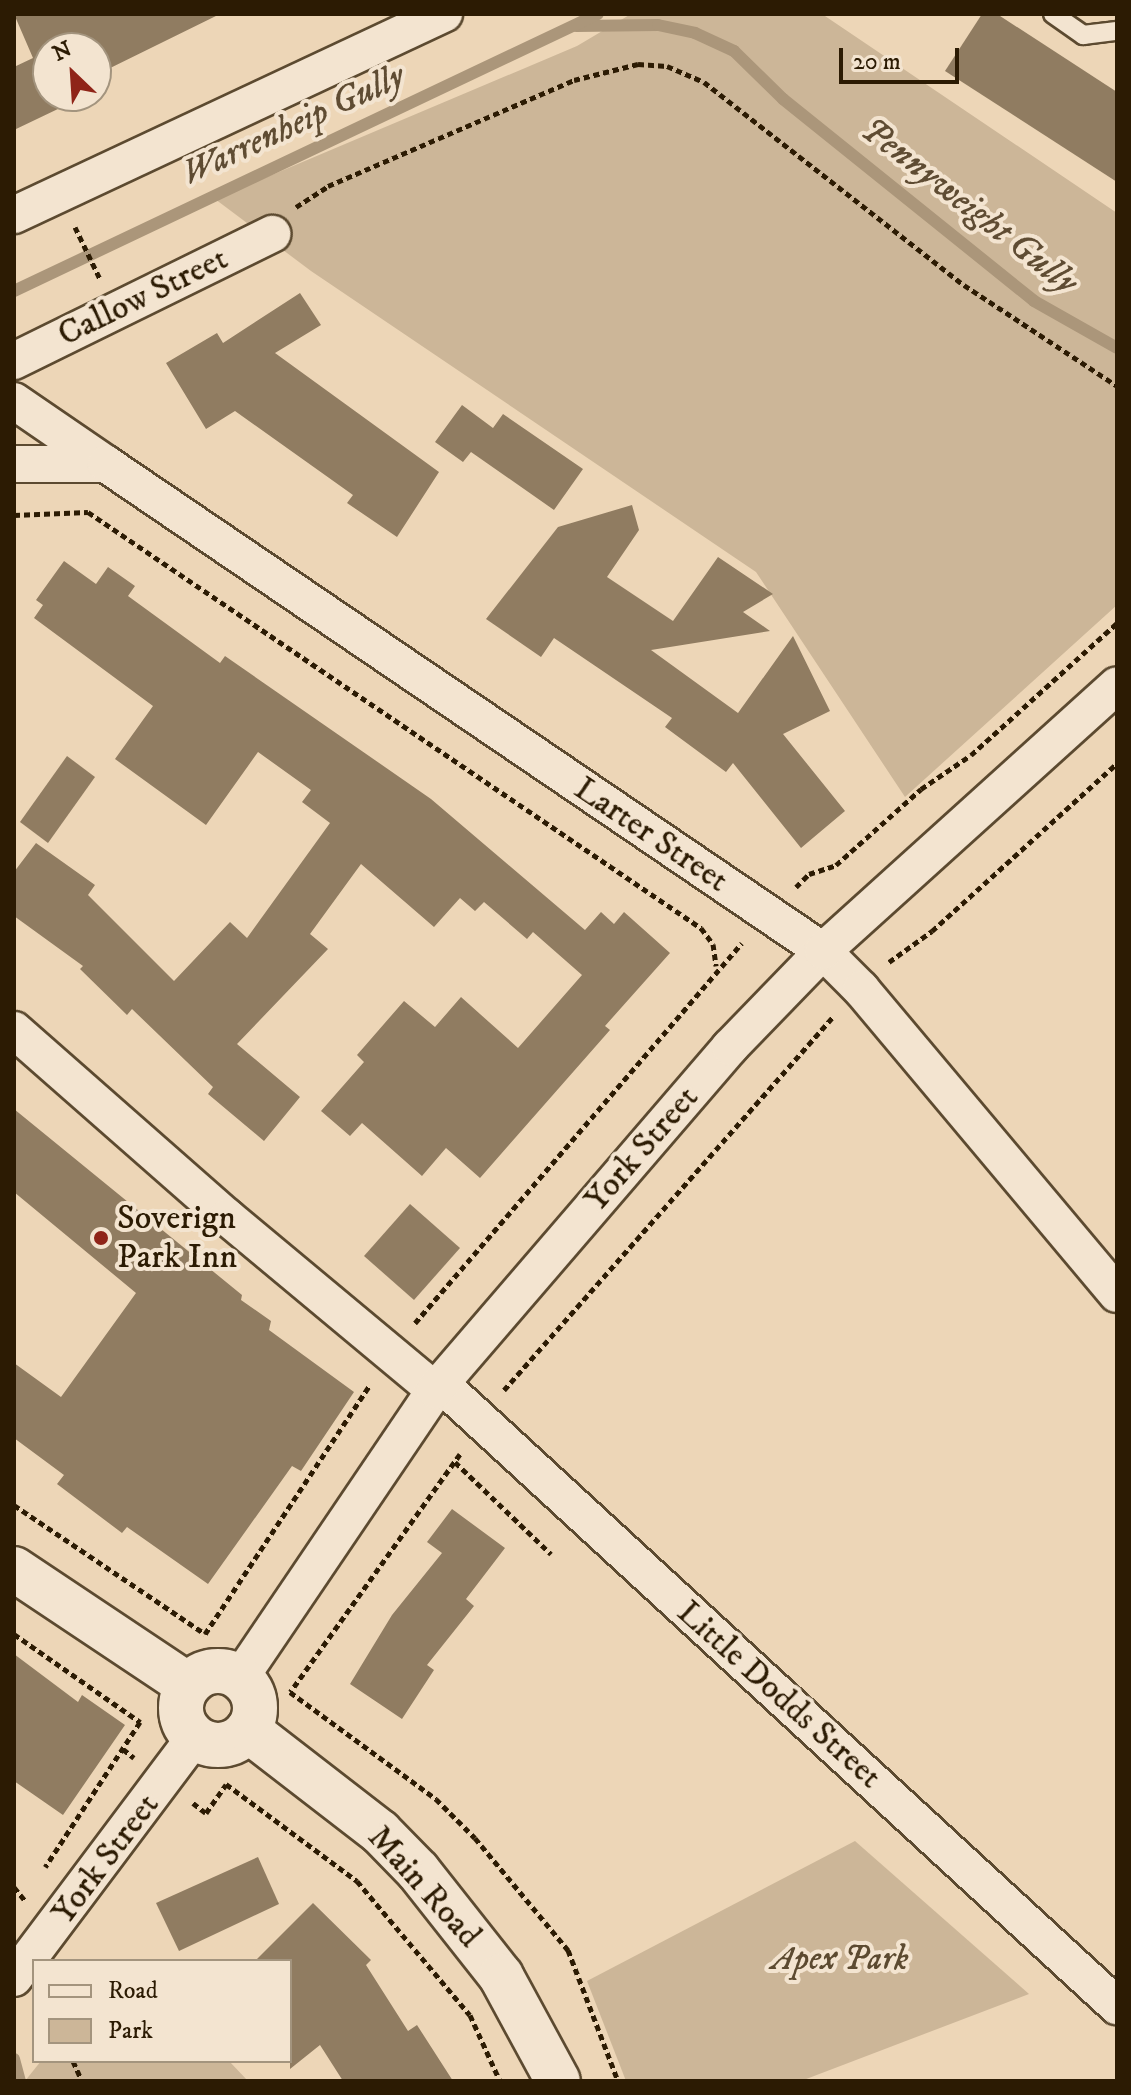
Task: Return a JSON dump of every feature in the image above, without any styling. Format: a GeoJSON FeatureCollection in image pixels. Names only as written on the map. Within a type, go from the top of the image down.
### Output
{"type":"FeatureCollection","features":[{"type":"Feature","properties":{"kind":"main road"},"geometry":{"type":"LineString","coordinates":[[14,1569],[188,1685]]}},
{"type":"Feature","properties":{"kind":"main road"},"geometry":{"type":"LineString","coordinates":[[209,1672],[240,1678],[255,1702],[248,1730],[223,1745],[195,1737],[181,1713],[188,1685],[209,1672]]}},
{"type":"Feature","properties":{"kind":"main road","name":"Main Road"},"geometry":{"type":"LineString","coordinates":[[248,1730],[380,1832],[418,1871],[501,1976],[558,2081]]}},
{"type":"Feature","properties":{"kind":"street"},"geometry":{"type":"LineString","coordinates":[[14,215],[444,14]]}},
{"type":"Feature","properties":{"kind":"street","name":"Callow Street"},"geometry":{"type":"LineString","coordinates":[[14,361],[272,234]]}},
{"type":"Feature","properties":{"kind":"street","name":"Larter Street"},"geometry":{"type":"LineString","coordinates":[[14,401],[823,951],[861,989],[1117,1294]]}},
{"type":"Feature","properties":{"kind":"street"},"geometry":{"type":"LineString","coordinates":[[14,464],[106,464]]}},
{"type":"Feature","properties":{"kind":"street","name":"York Street"},"geometry":{"type":"LineString","coordinates":[[240,1678],[438,1387],[730,1047],[823,951],[1117,685]]}},
{"type":"Feature","properties":{"kind":"street","name":"Little Dodds Street"},"geometry":{"type":"LineString","coordinates":[[14,1030],[391,1354],[481,1422],[1117,2006]]}},
{"type":"Feature","properties":{"kind":"street","name":"York Street"},"geometry":{"type":"LineString","coordinates":[[14,1978],[195,1737]]}},
{"type":"Feature","properties":{"kind":"lane"},"geometry":{"type":"LineString","coordinates":[[1053,14],[1083,35],[1117,31]]}},
{"type":"Feature","properties":{"kind":"path"},"geometry":{"type":"LineString","coordinates":[[272,234],[297,206],[328,186],[574,80],[655,63],[704,82],[964,285],[1117,386]]}},
{"type":"Feature","properties":{"kind":"path"},"geometry":{"type":"LineString","coordinates":[[82,241],[96,269]]}},
{"type":"Feature","properties":{"kind":"path"},"geometry":{"type":"LineString","coordinates":[[14,515],[88,512],[701,928],[716,949],[715,970]]}},
{"type":"Feature","properties":{"kind":"path"},"geometry":{"type":"LineString","coordinates":[[14,1505],[205,1634],[391,1354],[706,987],[715,970],[809,874],[836,865],[921,789],[971,755],[1117,623]]}},
{"type":"Feature","properties":{"kind":"path"},"geometry":{"type":"LineString","coordinates":[[618,2081],[568,1950],[475,1838],[436,1799],[290,1692],[481,1422],[861,989],[1117,763]]}},
{"type":"Feature","properties":{"kind":"path"},"geometry":{"type":"LineString","coordinates":[[455,1462],[551,1554]]}},
{"type":"Feature","properties":{"kind":"path"},"geometry":{"type":"LineString","coordinates":[[14,1634],[140,1722],[41,1873]]}},
{"type":"Feature","properties":{"kind":"path"},"geometry":{"type":"LineString","coordinates":[[123,1749],[206,1813],[226,1784],[357,1881],[470,2015],[500,2081]]}},
{"type":"Feature","properties":{"kind":"path"},"geometry":{"type":"LineString","coordinates":[[19,1908],[33,1886]]}},
{"type":"Feature","properties":{"kind":"green space"},"geometry":{"type":"Polygon","coordinates":[[[631,14],[822,14],[1117,213],[1117,605],[905,797],[756,572],[311,271],[215,199],[577,46],[631,14]]]}},
{"type":"Feature","properties":{"kind":"green space","name":"Apex Park"},"geometry":{"type":"Polygon","coordinates":[[[855,1841],[1029,1994],[801,2081],[626,2081],[587,1981],[855,1841]]]}},
{"type":"Feature","properties":{"kind":"green space"},"geometry":{"type":"Polygon","coordinates":[[[39,2063],[231,2063],[248,2081],[25,2081],[39,2063]]]}},
{"type":"Feature","properties":{"kind":"building"},"geometry":{"type":"Polygon","coordinates":[[[14,14],[220,14],[112,67],[112,32],[32,32],[32,56],[14,14]]]}},
{"type":"Feature","properties":{"kind":"building"},"geometry":{"type":"Polygon","coordinates":[[[982,14],[997,14],[1117,92],[1117,182],[945,71],[982,14]]]}},
{"type":"Feature","properties":{"kind":"building"},"geometry":{"type":"Polygon","coordinates":[[[32,58],[32,112],[52,112],[14,130],[14,67],[32,58]]]}},
{"type":"Feature","properties":{"kind":"building"},"geometry":{"type":"Polygon","coordinates":[[[300,293],[321,325],[275,353],[439,472],[397,537],[347,503],[353,495],[235,411],[206,429],[166,363],[217,333],[223,343],[300,293]]]}},
{"type":"Feature","properties":{"kind":"building"},"geometry":{"type":"Polygon","coordinates":[[[462,405],[493,428],[503,414],[583,469],[554,510],[471,452],[463,462],[435,442],[462,405]]]}},
{"type":"Feature","properties":{"kind":"building"},"geometry":{"type":"Polygon","coordinates":[[[632,505],[639,530],[607,577],[673,621],[718,557],[773,594],[743,612],[770,631],[651,650],[738,713],[793,636],[830,711],[783,734],[845,811],[801,848],[733,763],[726,772],[665,727],[672,718],[554,638],[541,657],[486,619],[558,527],[632,505]]]}},
{"type":"Feature","properties":{"kind":"building"},"geometry":{"type":"Polygon","coordinates":[[[64,561],[96,584],[108,567],[135,586],[128,596],[220,663],[225,656],[431,799],[585,930],[601,912],[614,924],[624,912],[670,953],[605,1026],[610,1030],[480,1178],[446,1148],[422,1176],[362,1123],[350,1136],[321,1111],[364,1062],[357,1055],[404,1001],[435,1027],[461,997],[518,1048],[582,975],[533,932],[527,939],[484,902],[475,911],[460,898],[434,927],[361,864],[310,934],[328,949],[237,1044],[300,1097],[264,1141],[208,1094],[213,1087],[132,1009],[127,1015],[80,969],[83,966],[14,916],[14,872],[36,843],[95,885],[88,895],[174,981],[230,922],[247,938],[330,823],[302,802],[311,790],[258,752],[206,825],[115,759],[153,706],[34,618],[43,605],[36,600],[64,561]]]}},
{"type":"Feature","properties":{"kind":"building"},"geometry":{"type":"Polygon","coordinates":[[[67,756],[95,777],[48,843],[20,822],[67,756]]]}},
{"type":"Feature","properties":{"kind":"building","name":"Soverign Park Inn"},"geometry":{"type":"Polygon","coordinates":[[[14,1109],[242,1295],[241,1300],[271,1321],[269,1330],[354,1392],[301,1471],[292,1466],[208,1584],[127,1527],[122,1533],[57,1484],[64,1475],[14,1438],[14,1363],[61,1397],[136,1293],[14,1192],[14,1109]]]}},
{"type":"Feature","properties":{"kind":"building"},"geometry":{"type":"Polygon","coordinates":[[[410,1204],[460,1248],[414,1300],[364,1256],[410,1204]]]}},
{"type":"Feature","properties":{"kind":"building"},"geometry":{"type":"Polygon","coordinates":[[[452,1509],[505,1548],[466,1599],[474,1606],[427,1665],[434,1670],[402,1719],[350,1684],[392,1615],[442,1553],[427,1542],[452,1509]]]}},
{"type":"Feature","properties":{"kind":"building"},"geometry":{"type":"Polygon","coordinates":[[[14,1654],[78,1702],[82,1695],[125,1725],[63,1815],[14,1781],[14,1654]]]}},
{"type":"Feature","properties":{"kind":"building"},"geometry":{"type":"Polygon","coordinates":[[[258,1857],[279,1904],[179,1951],[156,1903],[258,1857]]]}},
{"type":"Feature","properties":{"kind":"building"},"geometry":{"type":"Polygon","coordinates":[[[313,1903],[371,1960],[366,1965],[408,2031],[417,2025],[453,2081],[343,2081],[320,2045],[290,2069],[292,1959],[257,1959],[313,1903]]]}},
{"type":"Feature","properties":{"kind":"waterway","name":"Warrenheip Gully"},"geometry":{"type":"LineString","coordinates":[[14,291],[598,14]]}},
{"type":"Feature","properties":{"kind":"waterway","name":"Pennyweight Gully"},"geometry":{"type":"LineString","coordinates":[[576,26],[658,25],[695,33],[734,51],[783,99],[1034,301],[1117,348]]}},
{"type":"Feature","properties":{"kind":"waterway"},"geometry":{"type":"LineString","coordinates":[[14,2059],[20,2081]]}},
{"type":"Feature","properties":{"kind":"place","name":"Soverign Park Inn"},"geometry":{"type":"Point","coordinates":[101,1238]}}]}
